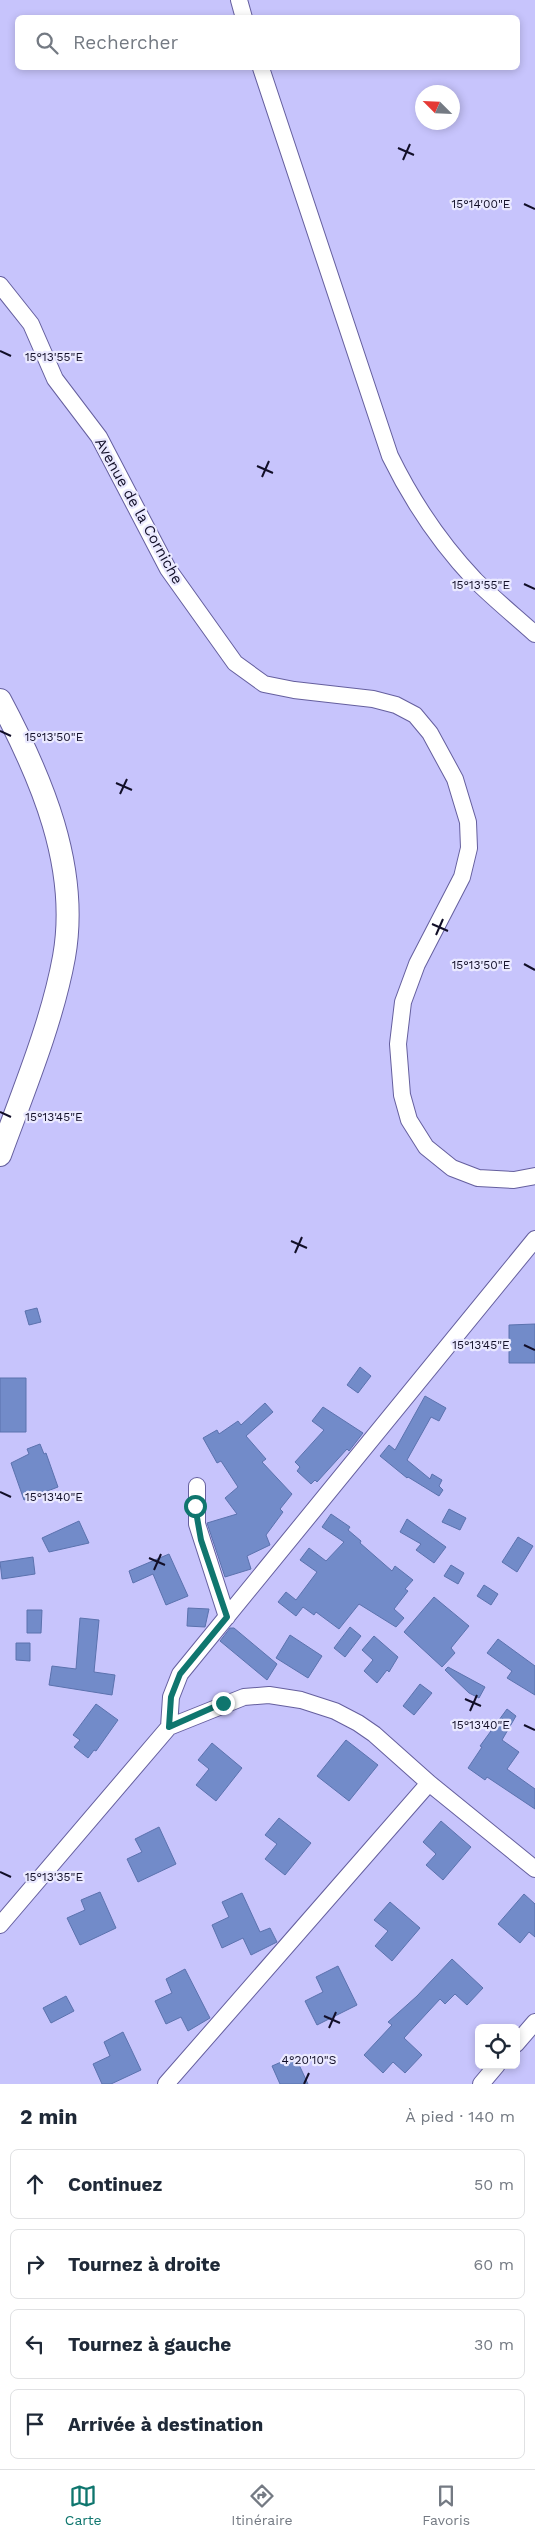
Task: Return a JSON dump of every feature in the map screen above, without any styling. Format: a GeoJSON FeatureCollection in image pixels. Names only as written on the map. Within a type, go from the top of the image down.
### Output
{"type":"FeatureCollection","features":[{"type":"Feature","properties":{"kind":"main road"},"geometry":{"type":"LineString","coordinates":[[0,700],[45,797],[55,828],[63,861],[66,931],[64,956],[51,1006],[0,1155]]}},
{"type":"Feature","properties":{"kind":"street"},"geometry":{"type":"LineString","coordinates":[[239,0],[243,15]]}},
{"type":"Feature","properties":{"kind":"street"},"geometry":{"type":"LineString","coordinates":[[262,70],[387,447],[398,473],[419,508],[457,559],[476,580],[535,634]]}},
{"type":"Feature","properties":{"kind":"street","name":"Avenue de la Corniche"},"geometry":{"type":"LineString","coordinates":[[0,285],[31,324],[55,379],[99,437],[168,569],[235,663],[264,684],[294,690],[372,699],[396,705],[415,715],[430,733],[455,779],[468,822],[469,848],[462,877],[417,964],[403,1002],[398,1044],[402,1095],[409,1120],[426,1147],[452,1168],[478,1178],[514,1180],[535,1176]]}},
{"type":"Feature","properties":{"kind":"street"},"geometry":{"type":"LineString","coordinates":[[169,1727],[171,1697],[180,1674],[535,1239]]}},
{"type":"Feature","properties":{"kind":"street"},"geometry":{"type":"LineString","coordinates":[[197,1486],[197,1524],[227,1617]]}},
{"type":"Feature","properties":{"kind":"street"},"geometry":{"type":"LineString","coordinates":[[0,1925],[169,1727],[244,1696],[269,1695],[301,1700],[335,1711],[358,1724],[374,1734],[429,1783],[535,1869]]}},
{"type":"Feature","properties":{"kind":"street"},"geometry":{"type":"LineString","coordinates":[[166,2084],[429,1783]]}},
{"type":"Feature","properties":{"kind":"street"},"geometry":{"type":"LineString","coordinates":[[520,2039],[535,2022]]}},
{"type":"Feature","properties":{"kind":"street"},"geometry":{"type":"LineString","coordinates":[[480,2084],[493,2069]]}},
{"type":"Feature","properties":{"kind":"building"},"geometry":{"type":"Polygon","coordinates":[[[37,1308],[41,1322],[29,1325],[25,1311],[37,1308]]]}},
{"type":"Feature","properties":{"kind":"building"},"geometry":{"type":"Polygon","coordinates":[[[535,1324],[535,1363],[509,1363],[509,1325],[535,1324]]]}},
{"type":"Feature","properties":{"kind":"building"},"geometry":{"type":"Polygon","coordinates":[[[360,1367],[371,1376],[358,1393],[347,1385],[360,1367]]]}},
{"type":"Feature","properties":{"kind":"building"},"geometry":{"type":"Polygon","coordinates":[[[0,1378],[26,1378],[26,1432],[0,1432],[0,1378]]]}},
{"type":"Feature","properties":{"kind":"building"},"geometry":{"type":"Polygon","coordinates":[[[425,1396],[446,1408],[439,1421],[431,1417],[407,1460],[430,1479],[432,1474],[442,1480],[439,1486],[443,1490],[439,1496],[407,1478],[380,1456],[389,1445],[395,1450],[425,1396]]]}},
{"type":"Feature","properties":{"kind":"building"},"geometry":{"type":"Polygon","coordinates":[[[265,1403],[273,1412],[246,1436],[266,1459],[262,1462],[292,1494],[280,1509],[283,1512],[266,1535],[270,1545],[247,1556],[251,1569],[225,1577],[207,1523],[237,1514],[225,1498],[238,1487],[221,1461],[217,1463],[203,1438],[217,1430],[219,1434],[238,1421],[241,1425],[265,1403]]]}},
{"type":"Feature","properties":{"kind":"building"},"geometry":{"type":"Polygon","coordinates":[[[323,1407],[363,1433],[349,1451],[347,1449],[317,1482],[315,1480],[311,1484],[297,1471],[300,1467],[295,1462],[324,1430],[312,1421],[323,1407]]]}},
{"type":"Feature","properties":{"kind":"building"},"geometry":{"type":"Polygon","coordinates":[[[40,1444],[44,1454],[46,1453],[58,1487],[24,1500],[11,1463],[29,1454],[27,1449],[40,1444]]]}},
{"type":"Feature","properties":{"kind":"building"},"geometry":{"type":"Polygon","coordinates":[[[449,1509],[466,1518],[460,1530],[442,1522],[449,1509]]]}},
{"type":"Feature","properties":{"kind":"building"},"geometry":{"type":"Polygon","coordinates":[[[331,1514],[350,1527],[348,1530],[361,1541],[360,1543],[392,1571],[395,1566],[413,1580],[405,1589],[408,1591],[394,1609],[404,1618],[396,1627],[359,1604],[339,1629],[316,1612],[314,1615],[303,1607],[296,1616],[278,1602],[286,1592],[296,1600],[317,1572],[300,1560],[309,1548],[326,1561],[344,1542],[322,1527],[331,1514]]]}},
{"type":"Feature","properties":{"kind":"building"},"geometry":{"type":"Polygon","coordinates":[[[407,1519],[446,1547],[434,1563],[416,1550],[421,1544],[400,1532],[407,1519]]]}},
{"type":"Feature","properties":{"kind":"building"},"geometry":{"type":"Polygon","coordinates":[[[79,1521],[89,1543],[49,1552],[42,1538],[79,1521]]]}},
{"type":"Feature","properties":{"kind":"building"},"geometry":{"type":"Polygon","coordinates":[[[518,1537],[533,1546],[517,1572],[502,1562],[518,1537]]]}},
{"type":"Feature","properties":{"kind":"building"},"geometry":{"type":"Polygon","coordinates":[[[169,1554],[188,1596],[166,1605],[153,1574],[133,1583],[129,1571],[169,1554]]]}},
{"type":"Feature","properties":{"kind":"building"},"geometry":{"type":"Polygon","coordinates":[[[33,1557],[35,1574],[2,1579],[0,1562],[33,1557]]]}},
{"type":"Feature","properties":{"kind":"building"},"geometry":{"type":"Polygon","coordinates":[[[451,1565],[464,1573],[458,1584],[444,1576],[451,1565]]]}},
{"type":"Feature","properties":{"kind":"building"},"geometry":{"type":"Polygon","coordinates":[[[484,1585],[498,1594],[491,1605],[477,1596],[484,1585]]]}},
{"type":"Feature","properties":{"kind":"building"},"geometry":{"type":"Polygon","coordinates":[[[434,1597],[469,1626],[451,1648],[455,1653],[442,1667],[404,1632],[434,1597]]]}},
{"type":"Feature","properties":{"kind":"building"},"geometry":{"type":"Polygon","coordinates":[[[188,1608],[209,1609],[205,1627],[187,1626],[188,1608]]]}},
{"type":"Feature","properties":{"kind":"building"},"geometry":{"type":"Polygon","coordinates":[[[27,1610],[42,1610],[41,1633],[27,1633],[27,1610]]]}},
{"type":"Feature","properties":{"kind":"building"},"geometry":{"type":"Polygon","coordinates":[[[80,1618],[99,1620],[94,1672],[115,1675],[112,1695],[49,1685],[52,1666],[76,1669],[80,1618]]]}},
{"type":"Feature","properties":{"kind":"building"},"geometry":{"type":"Polygon","coordinates":[[[350,1627],[361,1636],[345,1657],[334,1648],[350,1627]]]}},
{"type":"Feature","properties":{"kind":"building"},"geometry":{"type":"Polygon","coordinates":[[[230,1628],[234,1628],[277,1664],[267,1680],[220,1641],[230,1628]]]}},
{"type":"Feature","properties":{"kind":"building"},"geometry":{"type":"Polygon","coordinates":[[[290,1635],[322,1656],[308,1678],[276,1658],[290,1635]]]}},
{"type":"Feature","properties":{"kind":"building"},"geometry":{"type":"Polygon","coordinates":[[[374,1636],[398,1657],[389,1672],[387,1670],[377,1683],[364,1671],[373,1660],[362,1650],[374,1636]]]}},
{"type":"Feature","properties":{"kind":"building"},"geometry":{"type":"Polygon","coordinates":[[[498,1639],[535,1666],[535,1695],[507,1678],[512,1671],[487,1653],[498,1639]]]}},
{"type":"Feature","properties":{"kind":"building"},"geometry":{"type":"Polygon","coordinates":[[[16,1643],[30,1643],[30,1661],[16,1660],[16,1643]]]}},
{"type":"Feature","properties":{"kind":"building"},"geometry":{"type":"Polygon","coordinates":[[[448,1667],[485,1687],[479,1698],[469,1693],[445,1670],[448,1667]]]}},
{"type":"Feature","properties":{"kind":"building"},"geometry":{"type":"Polygon","coordinates":[[[420,1684],[432,1693],[414,1715],[403,1706],[420,1684]]]}},
{"type":"Feature","properties":{"kind":"building"},"geometry":{"type":"Polygon","coordinates":[[[96,1704],[118,1720],[96,1751],[94,1750],[88,1758],[74,1747],[80,1740],[73,1735],[96,1704]]]}},
{"type":"Feature","properties":{"kind":"building"},"geometry":{"type":"Polygon","coordinates":[[[507,1709],[516,1716],[502,1740],[519,1752],[507,1769],[535,1789],[535,1809],[487,1777],[485,1780],[468,1768],[482,1747],[480,1746],[507,1709]]]}},
{"type":"Feature","properties":{"kind":"building"},"geometry":{"type":"Polygon","coordinates":[[[346,1740],[378,1765],[349,1801],[317,1776],[346,1740]]]}},
{"type":"Feature","properties":{"kind":"building"},"geometry":{"type":"Polygon","coordinates":[[[212,1743],[242,1768],[216,1801],[196,1785],[209,1769],[198,1760],[212,1743]]]}},
{"type":"Feature","properties":{"kind":"building"},"geometry":{"type":"Polygon","coordinates":[[[279,1818],[311,1843],[285,1875],[265,1859],[277,1844],[265,1835],[279,1818]]]}},
{"type":"Feature","properties":{"kind":"building"},"geometry":{"type":"Polygon","coordinates":[[[441,1821],[471,1847],[443,1880],[426,1865],[436,1854],[423,1842],[441,1821]]]}},
{"type":"Feature","properties":{"kind":"building"},"geometry":{"type":"Polygon","coordinates":[[[159,1827],[176,1864],[138,1882],[127,1859],[142,1852],[135,1839],[159,1827]]]}},
{"type":"Feature","properties":{"kind":"building"},"geometry":{"type":"Polygon","coordinates":[[[100,1892],[116,1928],[80,1945],[67,1918],[85,1910],[81,1900],[100,1892]]]}},
{"type":"Feature","properties":{"kind":"building"},"geometry":{"type":"Polygon","coordinates":[[[242,1893],[260,1932],[270,1928],[277,1942],[251,1955],[243,1938],[222,1948],[212,1925],[229,1917],[222,1902],[242,1893]]]}},
{"type":"Feature","properties":{"kind":"building"},"geometry":{"type":"Polygon","coordinates":[[[524,1894],[535,1904],[535,1937],[529,1932],[520,1943],[498,1924],[524,1894]]]}},
{"type":"Feature","properties":{"kind":"building"},"geometry":{"type":"Polygon","coordinates":[[[390,1902],[420,1928],[392,1961],[375,1946],[388,1931],[374,1920],[390,1902]]]}},
{"type":"Feature","properties":{"kind":"building"},"geometry":{"type":"Polygon","coordinates":[[[452,1959],[483,1988],[467,2005],[455,1994],[445,2004],[440,1999],[404,2038],[422,2055],[405,2073],[393,2062],[383,2073],[364,2055],[392,2025],[388,2022],[417,1996],[452,1959]]]}},
{"type":"Feature","properties":{"kind":"building"},"geometry":{"type":"Polygon","coordinates":[[[338,1966],[357,2005],[317,2025],[305,2001],[323,1992],[316,1977],[338,1966]]]}},
{"type":"Feature","properties":{"kind":"building"},"geometry":{"type":"Polygon","coordinates":[[[185,1969],[210,2018],[188,2031],[181,2017],[166,2024],[155,2001],[172,1993],[166,1979],[185,1969]]]}},
{"type":"Feature","properties":{"kind":"building"},"geometry":{"type":"Polygon","coordinates":[[[66,1996],[74,2011],[51,2023],[43,2008],[66,1996]]]}},
{"type":"Feature","properties":{"kind":"building"},"geometry":{"type":"Polygon","coordinates":[[[123,2032],[141,2070],[111,2084],[102,2084],[93,2064],[110,2056],[104,2042],[123,2032]]]}},
{"type":"Feature","properties":{"kind":"building"},"geometry":{"type":"Polygon","coordinates":[[[295,2056],[308,2084],[280,2084],[272,2066],[295,2056]]]}},
{"type":"Feature","properties":{"kind":"route"},"geometry":{"type":"LineString","coordinates":[[195,1506],[201,1540],[227,1617],[180,1674],[171,1697],[169,1727],[223,1703]]}}]}
